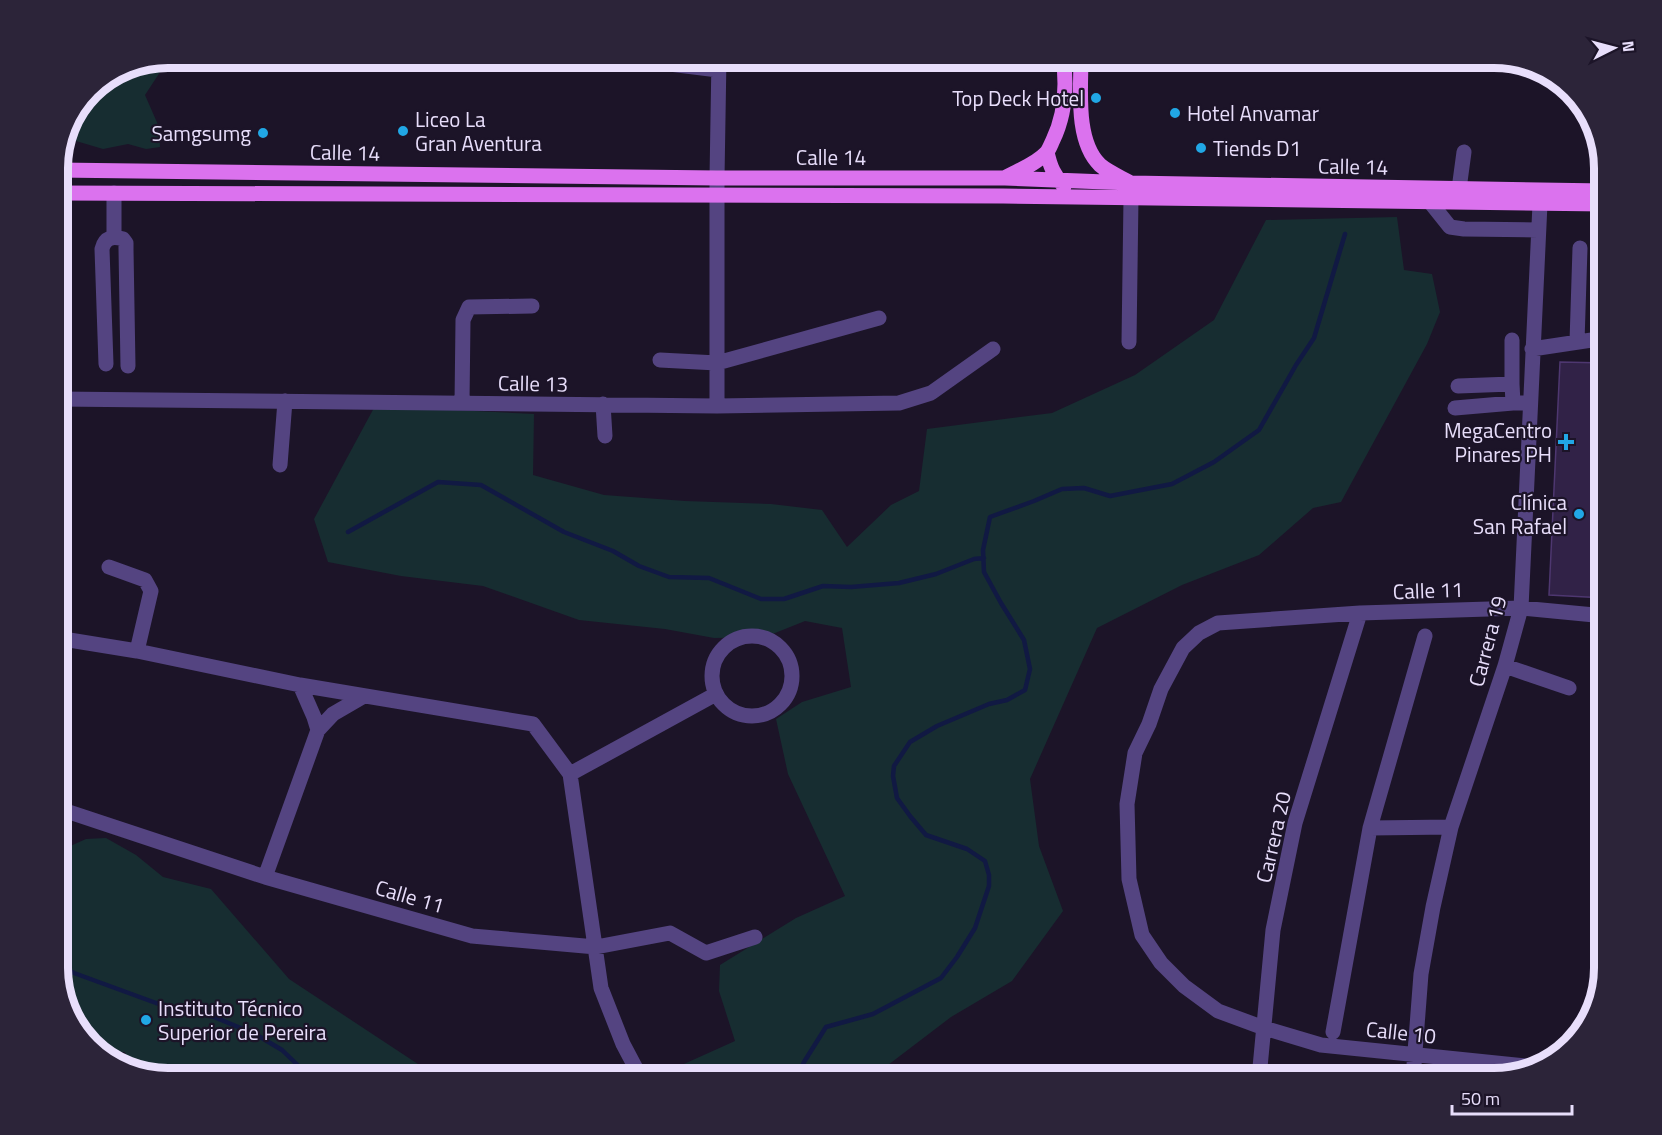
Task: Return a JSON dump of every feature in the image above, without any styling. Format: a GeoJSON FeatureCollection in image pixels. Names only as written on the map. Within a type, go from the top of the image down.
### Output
{"type":"FeatureCollection","features":[{"type":"Feature","properties":{"kind":"main road"},"geometry":{"type":"LineString","coordinates":[[1005,178],[1028,166],[1047,152],[1058,129],[1064,107],[1065,68]]}},
{"type":"Feature","properties":{"kind":"main road"},"geometry":{"type":"LineString","coordinates":[[1081,68],[1085,141],[1091,154],[1101,166],[1131,191]]}},
{"type":"Feature","properties":{"kind":"main road"},"geometry":{"type":"LineString","coordinates":[[1047,152],[1050,166],[1058,180],[1074,197]]}},
{"type":"Feature","properties":{"kind":"main road","name":"Calle 14"},"geometry":{"type":"LineString","coordinates":[[68,170],[1005,178],[1058,180],[1131,191],[1430,202],[1594,204]]}},
{"type":"Feature","properties":{"kind":"main road","name":"Calle 14"},"geometry":{"type":"LineString","coordinates":[[68,193],[1074,197],[1131,191],[1594,190]]}},
{"type":"Feature","properties":{"kind":"street"},"geometry":{"type":"LineString","coordinates":[[717,406],[718,68]]}},
{"type":"Feature","properties":{"kind":"street"},"geometry":{"type":"LineString","coordinates":[[1459,189],[1464,152]]}},
{"type":"Feature","properties":{"kind":"street"},"geometry":{"type":"LineString","coordinates":[[1129,342],[1131,191]]}},
{"type":"Feature","properties":{"kind":"street"},"geometry":{"type":"LineString","coordinates":[[114,193],[114,237]]}},
{"type":"Feature","properties":{"kind":"street"},"geometry":{"type":"LineString","coordinates":[[1430,202],[1450,227],[1538,230]]}},
{"type":"Feature","properties":{"kind":"street","name":"Carrera 19"},"geometry":{"type":"LineString","coordinates":[[1414,1068],[1421,974],[1451,827],[1505,666],[1521,608],[1540,204]]}},
{"type":"Feature","properties":{"kind":"street"},"geometry":{"type":"LineString","coordinates":[[106,364],[102,249],[103,244],[114,237],[123,239],[126,249],[128,366]]}},
{"type":"Feature","properties":{"kind":"street"},"geometry":{"type":"LineString","coordinates":[[1577,342],[1580,248]]}},
{"type":"Feature","properties":{"kind":"street"},"geometry":{"type":"LineString","coordinates":[[462,403],[463,320],[469,307],[532,306]]}},
{"type":"Feature","properties":{"kind":"street"},"geometry":{"type":"LineString","coordinates":[[660,360],[717,363],[879,318]]}},
{"type":"Feature","properties":{"kind":"street"},"geometry":{"type":"LineString","coordinates":[[1512,340],[1513,403]]}},
{"type":"Feature","properties":{"kind":"street"},"geometry":{"type":"LineString","coordinates":[[1533,349],[1594,340]]}},
{"type":"Feature","properties":{"kind":"street","name":"Calle 13"},"geometry":{"type":"LineString","coordinates":[[68,399],[717,406],[898,403],[931,393],[993,349]]}},
{"type":"Feature","properties":{"kind":"street"},"geometry":{"type":"LineString","coordinates":[[1458,386],[1512,384]]}},
{"type":"Feature","properties":{"kind":"street"},"geometry":{"type":"LineString","coordinates":[[280,465],[285,401]]}},
{"type":"Feature","properties":{"kind":"street"},"geometry":{"type":"LineString","coordinates":[[1455,408],[1530,403]]}},
{"type":"Feature","properties":{"kind":"street"},"geometry":{"type":"LineString","coordinates":[[603,404],[605,436]]}},
{"type":"Feature","properties":{"kind":"street"},"geometry":{"type":"LineString","coordinates":[[109,567],[145,580],[151,591],[137,651]]}},
{"type":"Feature","properties":{"kind":"street","name":"Calle 11"},"geometry":{"type":"LineString","coordinates":[[1264,1028],[1218,1011],[1184,986],[1161,963],[1143,935],[1129,879],[1126,804],[1135,753],[1149,724],[1161,689],[1183,648],[1199,633],[1218,623],[1360,613],[1521,608],[1594,615]]}},
{"type":"Feature","properties":{"kind":"street","name":"Carrera 20"},"geometry":{"type":"LineString","coordinates":[[1260,1068],[1273,930],[1295,823],[1360,613]]}},
{"type":"Feature","properties":{"kind":"street"},"geometry":{"type":"LineString","coordinates":[[748,635],[760,636],[772,641],[783,650],[792,674],[790,688],[784,700],[774,710],[762,715],[748,716],[735,713],[724,705],[716,694],[712,682],[712,669],[716,656],[724,646],[748,635]]}},
{"type":"Feature","properties":{"kind":"street"},"geometry":{"type":"LineString","coordinates":[[1333,1032],[1370,828],[1425,636]]}},
{"type":"Feature","properties":{"kind":"street"},"geometry":{"type":"LineString","coordinates":[[68,640],[137,651],[300,686],[533,724],[570,774],[602,988],[622,1044],[635,1068]]}},
{"type":"Feature","properties":{"kind":"street"},"geometry":{"type":"LineString","coordinates":[[1505,666],[1569,688]]}},
{"type":"Feature","properties":{"kind":"street"},"geometry":{"type":"LineString","coordinates":[[300,686],[318,730]]}},
{"type":"Feature","properties":{"kind":"street"},"geometry":{"type":"LineString","coordinates":[[570,774],[716,694]]}},
{"type":"Feature","properties":{"kind":"street"},"geometry":{"type":"LineString","coordinates":[[265,877],[318,730],[333,714],[364,696]]}},
{"type":"Feature","properties":{"kind":"street","name":"Calle 11"},"geometry":{"type":"LineString","coordinates":[[68,812],[265,877],[472,936],[596,947],[670,933],[706,953],[755,937]]}},
{"type":"Feature","properties":{"kind":"street"},"geometry":{"type":"LineString","coordinates":[[1370,828],[1451,827]]}},
{"type":"Feature","properties":{"kind":"street","name":"Calle 10"},"geometry":{"type":"LineString","coordinates":[[1264,1028],[1322,1045],[1516,1065]]}},
{"type":"Feature","properties":{"kind":"green space"},"geometry":{"type":"Polygon","coordinates":[[[163,68],[145,95],[159,127],[160,147],[146,149],[128,144],[103,149],[71,141],[78,123],[88,107],[102,92],[117,81],[135,73],[163,68]]]}},
{"type":"Feature","properties":{"kind":"green space"},"geometry":{"type":"Polygon","coordinates":[[[1397,217],[1404,270],[1432,274],[1440,312],[1427,344],[1341,502],[1313,508],[1259,555],[1182,585],[1097,628],[1030,779],[1039,846],[1063,911],[1012,981],[951,1017],[884,1068],[675,1068],[735,1041],[719,991],[720,965],[796,918],[845,896],[788,774],[776,719],[802,702],[851,687],[842,628],[805,621],[765,637],[714,638],[665,629],[579,620],[483,586],[401,576],[328,562],[314,519],[375,406],[534,414],[533,475],[604,495],[771,504],[822,510],[847,547],[891,505],[919,491],[927,429],[1052,413],[1135,375],[1214,320],[1266,220],[1397,217]]]}},
{"type":"Feature","properties":{"kind":"green space"},"geometry":{"type":"Polygon","coordinates":[[[106,838],[136,855],[163,877],[211,889],[289,979],[424,1068],[168,1068],[142,1064],[126,1059],[125,1052],[112,1051],[92,1033],[81,1018],[69,987],[68,847],[86,839],[106,838]]]}},
{"type":"Feature","properties":{"kind":"building"},"geometry":{"type":"Polygon","coordinates":[[[1560,362],[1594,363],[1594,597],[1549,595],[1560,362]]]}},
{"type":"Feature","properties":{"kind":"waterway"},"geometry":{"type":"LineString","coordinates":[[801,1068],[826,1027],[873,1014],[941,978],[975,928],[989,886],[985,861],[967,849],[926,835],[897,798],[893,776],[894,766],[910,742],[937,726],[989,704],[1007,700],[1025,690],[1030,669],[1024,640],[984,572],[983,550],[990,517],[1062,489],[1084,488],[1110,496],[1172,484],[1214,462],[1259,430],[1314,338],[1345,234]]}},
{"type":"Feature","properties":{"kind":"waterway"},"geometry":{"type":"LineString","coordinates":[[348,532],[438,482],[481,485],[564,532],[613,551],[639,566],[669,577],[709,578],[761,599],[784,599],[823,586],[851,587],[899,583],[936,574],[974,559],[984,558]]}},
{"type":"Feature","properties":{"kind":"waterway"},"geometry":{"type":"LineString","coordinates":[[68,970],[156,1003],[214,1017],[255,1034],[282,1050],[301,1068]]}},
{"type":"Feature","properties":{"kind":"place","name":"Top Deck Hotel"},"geometry":{"type":"Point","coordinates":[1096,98]}},
{"type":"Feature","properties":{"kind":"place","name":"Hotel Anvamar"},"geometry":{"type":"Point","coordinates":[1175,113]}},
{"type":"Feature","properties":{"kind":"place","name":"Liceo La Gran Aventura"},"geometry":{"type":"Point","coordinates":[403,131]}},
{"type":"Feature","properties":{"kind":"place","name":"Samgsumg"},"geometry":{"type":"Point","coordinates":[263,133]}},
{"type":"Feature","properties":{"kind":"place","name":"Tiends D1"},"geometry":{"type":"Point","coordinates":[1201,148]}},
{"type":"Feature","properties":{"kind":"place","name":"MegaCentro Pinares PH"},"geometry":{"type":"Point","coordinates":[1566,442]}},
{"type":"Feature","properties":{"kind":"place","name":"Clínica San Rafael"},"geometry":{"type":"Point","coordinates":[1579,514]}},
{"type":"Feature","properties":{"kind":"place","name":"Instituto Técnico Superior de Pereira"},"geometry":{"type":"Point","coordinates":[146,1020]}}]}
